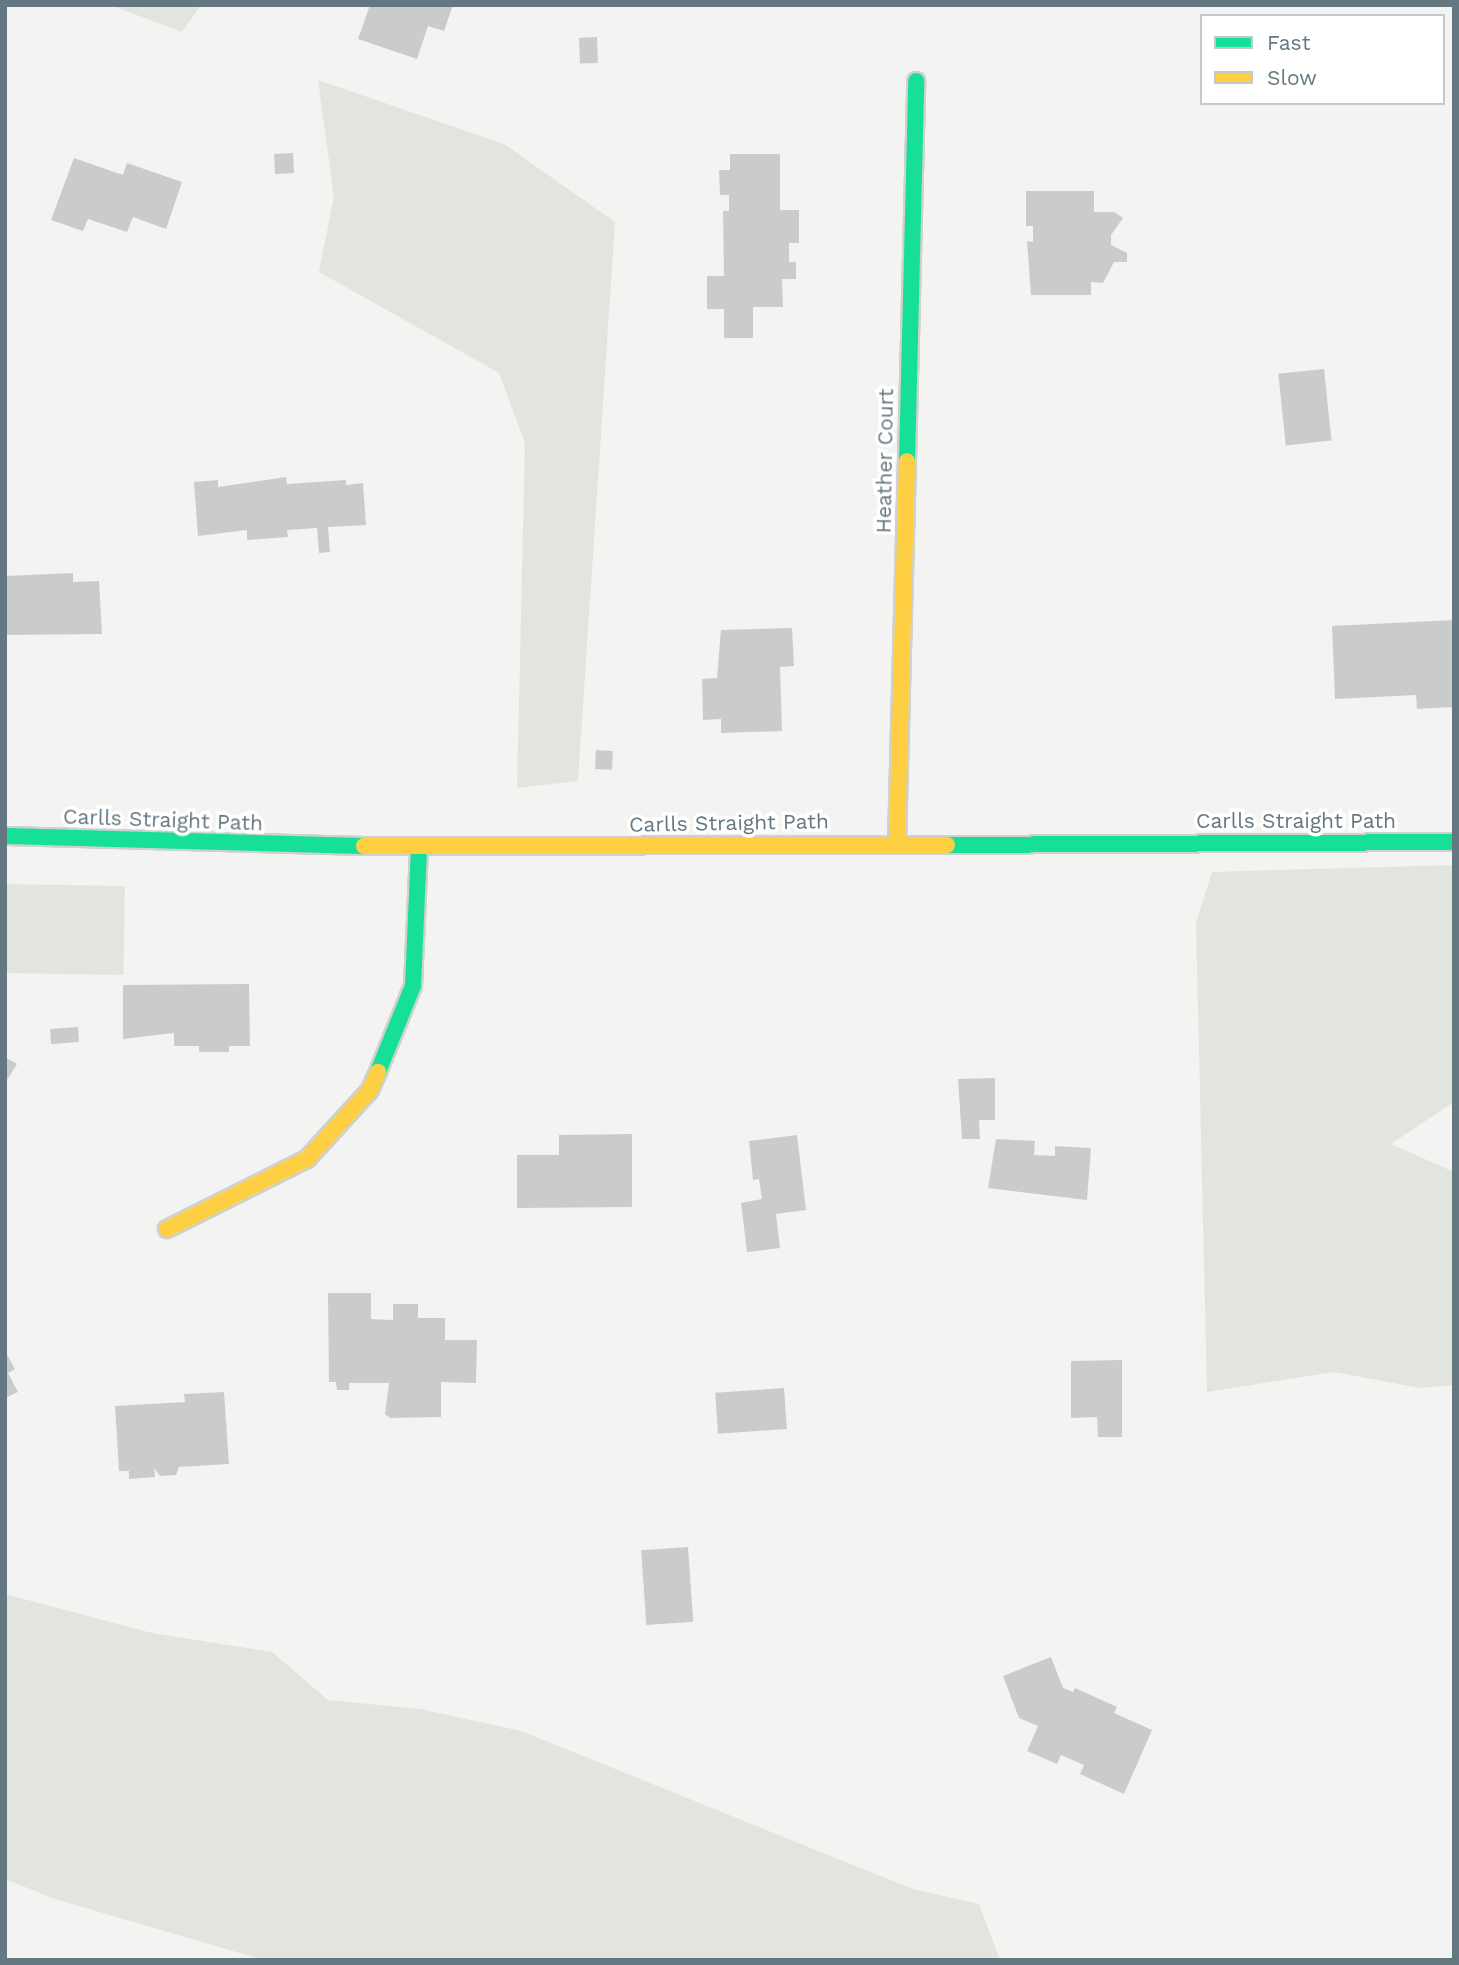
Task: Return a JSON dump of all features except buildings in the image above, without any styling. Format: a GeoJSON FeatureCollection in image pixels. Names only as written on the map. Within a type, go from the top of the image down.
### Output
{"type":"FeatureCollection","features":[{"type":"Feature","properties":{"kind":"street","name":"Heather Court"},"geometry":{"type":"LineString","coordinates":[[897,842],[916,81]]}},
{"type":"Feature","properties":{"kind":"street","name":"Carlls Straight Path"},"geometry":{"type":"LineString","coordinates":[[5,836],[419,848],[897,842],[1454,842]]}},
{"type":"Feature","properties":{"kind":"street"},"geometry":{"type":"LineString","coordinates":[[167,1229],[307,1159],[370,1090],[413,986],[419,848]]}},
{"type":"Feature","properties":{"kind":"shaded area"},"geometry":{"type":"Polygon","coordinates":[[[110,5],[201,5],[182,32],[110,5]]]}},
{"type":"Feature","properties":{"kind":"shaded area"},"geometry":{"type":"Polygon","coordinates":[[[318,80],[504,144],[615,222],[578,781],[517,788],[525,443],[499,373],[319,272],[334,197],[318,80]]]}},
{"type":"Feature","properties":{"kind":"shaded area"},"geometry":{"type":"Polygon","coordinates":[[[1454,865],[1454,1102],[1391,1144],[1454,1172],[1454,1385],[1420,1388],[1334,1372],[1207,1392],[1196,923],[1212,872],[1454,865]]]}},
{"type":"Feature","properties":{"kind":"shaded area"},"geometry":{"type":"Polygon","coordinates":[[[5,884],[125,886],[123,975],[5,973],[5,884]]]}},
{"type":"Feature","properties":{"kind":"shaded area"},"geometry":{"type":"Polygon","coordinates":[[[5,1594],[152,1633],[272,1652],[328,1700],[420,1709],[521,1731],[913,1889],[979,1904],[1000,1960],[264,1960],[55,1899],[5,1879],[5,1594]]]}},
{"type":"Feature","properties":{"kind":"traffic: fast"},"geometry":{"type":"LineString","coordinates":[[907,461],[916,81]]}},
{"type":"Feature","properties":{"kind":"traffic: fast"},"geometry":{"type":"LineString","coordinates":[[5,836],[364,846]]}},
{"type":"Feature","properties":{"kind":"traffic: fast"},"geometry":{"type":"LineString","coordinates":[[947,845],[1454,842]]}},
{"type":"Feature","properties":{"kind":"traffic: fast"},"geometry":{"type":"LineString","coordinates":[[378,1072],[413,986],[419,848]]}},
{"type":"Feature","properties":{"kind":"traffic: slow"},"geometry":{"type":"LineString","coordinates":[[897,842],[907,461]]}},
{"type":"Feature","properties":{"kind":"traffic: slow"},"geometry":{"type":"LineString","coordinates":[[364,846],[947,845]]}},
{"type":"Feature","properties":{"kind":"traffic: slow"},"geometry":{"type":"LineString","coordinates":[[167,1229],[307,1159],[370,1090],[378,1072]]}}]}
